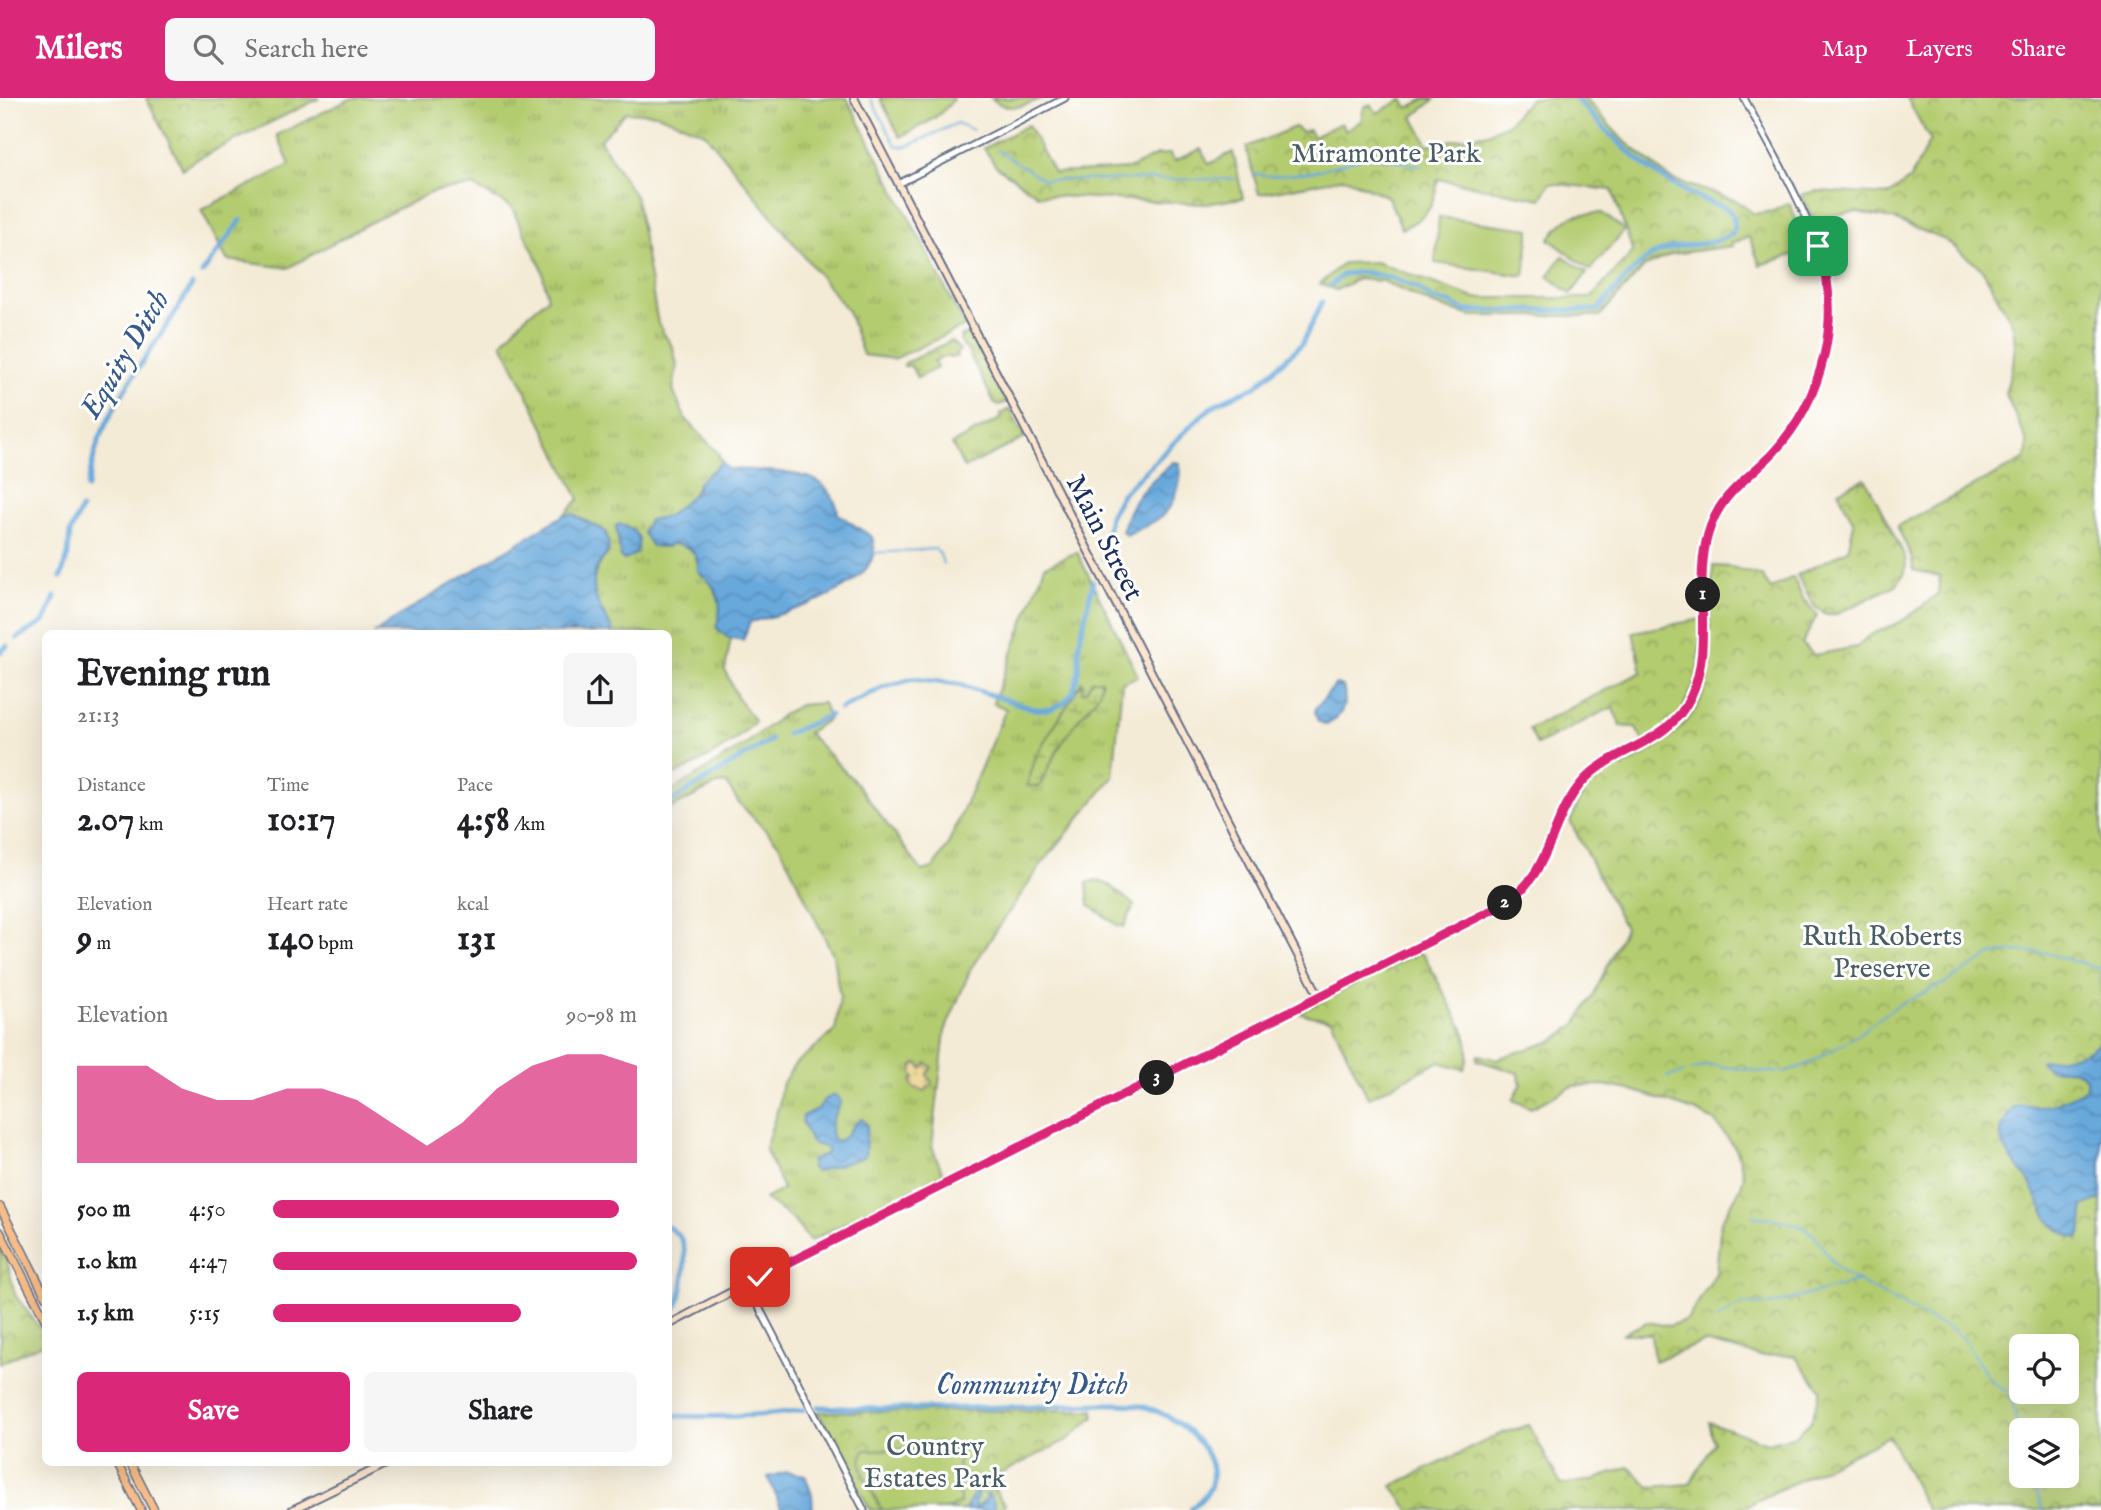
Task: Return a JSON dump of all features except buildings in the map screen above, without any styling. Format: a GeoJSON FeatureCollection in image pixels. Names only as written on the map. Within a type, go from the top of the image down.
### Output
{"type":"FeatureCollection","features":[{"type":"Feature","properties":{"kind":"main road","name":"Main Street"},"geometry":{"type":"LineString","coordinates":[[854,98],[1319,996]]}},
{"type":"Feature","properties":{"kind":"main road"},"geometry":{"type":"LineString","coordinates":[[672,1323],[1319,996]]}},
{"type":"Feature","properties":{"kind":"main road"},"geometry":{"type":"LineString","coordinates":[[0,1207],[42,1289]]}},
{"type":"Feature","properties":{"kind":"main road"},"geometry":{"type":"LineString","coordinates":[[0,1232],[42,1313]]}},
{"type":"Feature","properties":{"kind":"main road"},"geometry":{"type":"LineString","coordinates":[[119,1466],[141,1510]]}},
{"type":"Feature","properties":{"kind":"main road"},"geometry":{"type":"LineString","coordinates":[[132,1466],[154,1510]]}},
{"type":"Feature","properties":{"kind":"main road"},"geometry":{"type":"LineString","coordinates":[[292,1510],[382,1466]]}},
{"type":"Feature","properties":{"kind":"street"},"geometry":{"type":"LineString","coordinates":[[898,184],[1065,98]]}},
{"type":"Feature","properties":{"kind":"street"},"geometry":{"type":"LineString","coordinates":[[1319,996],[1510,900],[1531,881],[1570,801],[1586,778],[1601,766],[1661,733],[1678,718],[1691,697],[1699,669],[1704,565],[1709,531],[1727,496],[1791,431],[1809,399],[1822,367],[1829,318],[1826,280],[1820,252],[1744,98]]}},
{"type":"Feature","properties":{"kind":"street"},"geometry":{"type":"LineString","coordinates":[[747,1284],[864,1510]]}},
{"type":"Feature","properties":{"kind":"green space"},"geometry":{"type":"Polygon","coordinates":[[[146,98],[320,98],[193,161],[183,169],[146,98]]]}},
{"type":"Feature","properties":{"kind":"green space"},"geometry":{"type":"Polygon","coordinates":[[[352,98],[847,98],[965,326],[894,359],[863,355],[848,311],[705,133],[657,114],[626,112],[600,140],[636,198],[658,324],[673,348],[677,365],[673,390],[685,418],[718,453],[722,462],[698,483],[690,498],[643,533],[652,546],[668,547],[670,544],[676,544],[691,550],[697,559],[698,572],[716,592],[727,637],[731,638],[725,670],[738,699],[755,721],[726,746],[672,776],[672,630],[612,630],[597,604],[595,576],[609,552],[572,514],[564,515],[579,499],[502,343],[523,319],[548,298],[541,266],[511,207],[473,186],[432,192],[288,268],[227,260],[201,210],[290,165],[277,135],[352,98]]]}},
{"type":"Feature","properties":{"kind":"green space"},"geometry":{"type":"Polygon","coordinates":[[[880,98],[954,98],[936,116],[900,137],[880,98]]]}},
{"type":"Feature","properties":{"kind":"green space"},"geometry":{"type":"Polygon","coordinates":[[[991,98],[1042,98],[1010,107],[991,98]]]}},
{"type":"Feature","properties":{"kind":"green space"},"geometry":{"type":"Polygon","coordinates":[[[1427,98],[1435,99],[1413,117],[1428,145],[1488,133],[1507,124],[1531,98],[1585,98],[1622,139],[1671,179],[1737,201],[1754,214],[1773,211],[1789,203],[1809,248],[1760,265],[1749,237],[1732,243],[1733,246],[1672,254],[1644,267],[1600,316],[1471,316],[1434,305],[1382,281],[1358,279],[1336,290],[1320,284],[1343,263],[1376,262],[1474,298],[1591,298],[1633,252],[1612,190],[1550,183],[1541,199],[1438,179],[1429,210],[1402,229],[1388,197],[1345,178],[1259,194],[1246,147],[1295,127],[1301,132],[1309,130],[1313,137],[1341,123],[1345,130],[1361,121],[1364,107],[1371,104],[1377,113],[1403,99],[1408,108],[1427,98]]]}},
{"type":"Feature","properties":{"kind":"green space","name":"Ruth Roberts Preserve"},"geometry":{"type":"Polygon","coordinates":[[[1907,98],[2101,98],[2101,1510],[1927,1510],[1889,1436],[1738,1510],[1409,1510],[1392,1486],[1500,1434],[1529,1425],[1561,1485],[1596,1479],[1629,1467],[1650,1487],[1690,1484],[1714,1443],[1709,1422],[1767,1443],[1796,1436],[1811,1421],[1821,1390],[1794,1355],[1761,1356],[1704,1342],[1654,1361],[1651,1334],[1622,1334],[1647,1322],[1669,1326],[1687,1320],[1716,1273],[1721,1221],[1740,1189],[1744,1176],[1737,1150],[1714,1121],[1697,1112],[1635,1091],[1604,1085],[1573,1086],[1531,1108],[1513,1100],[1521,1084],[1518,1073],[1477,1060],[1478,1055],[1496,1059],[1553,1041],[1576,1024],[1595,992],[1625,928],[1570,821],[1592,783],[1656,748],[1679,730],[1697,707],[1707,680],[1713,566],[1731,567],[1762,576],[1771,589],[1793,577],[1803,599],[1817,615],[1802,644],[1814,655],[1857,647],[1870,635],[1907,617],[1938,593],[1940,576],[1913,570],[1912,558],[1897,526],[2024,460],[2027,442],[2005,393],[2013,365],[2013,325],[1982,269],[1945,240],[1896,220],[1857,212],[1813,220],[1801,195],[1816,191],[1889,195],[1910,179],[1930,140],[1907,98]]]}},
{"type":"Feature","properties":{"kind":"green space","name":"Miramonte Park"},"geometry":{"type":"Polygon","coordinates":[[[1028,125],[1054,173],[1129,169],[1157,155],[1170,154],[1174,161],[1201,149],[1209,164],[1233,152],[1243,198],[1205,204],[1038,195],[996,166],[984,148],[1028,125]]]}},
{"type":"Feature","properties":{"kind":"green space"},"geometry":{"type":"Polygon","coordinates":[[[1602,213],[1625,230],[1590,270],[1549,239],[1571,217],[1602,213]]]}},
{"type":"Feature","properties":{"kind":"green space"},"geometry":{"type":"Polygon","coordinates":[[[1439,217],[1530,229],[1524,276],[1435,263],[1439,217]]]}},
{"type":"Feature","properties":{"kind":"green space"},"geometry":{"type":"Polygon","coordinates":[[[1563,256],[1587,273],[1571,294],[1548,276],[1563,256]]]}},
{"type":"Feature","properties":{"kind":"green space"},"geometry":{"type":"Polygon","coordinates":[[[969,333],[1007,402],[999,406],[995,404],[960,340],[969,333]]]}},
{"type":"Feature","properties":{"kind":"green space"},"geometry":{"type":"Polygon","coordinates":[[[951,341],[960,350],[956,353],[957,356],[946,356],[934,361],[937,368],[917,378],[911,366],[904,366],[905,363],[951,341]]]}},
{"type":"Feature","properties":{"kind":"green space"},"geometry":{"type":"Polygon","coordinates":[[[1010,409],[1025,438],[964,468],[952,444],[1002,418],[1000,414],[1010,409]]]}},
{"type":"Feature","properties":{"kind":"green space"},"geometry":{"type":"Polygon","coordinates":[[[1865,478],[1904,555],[1905,573],[1896,585],[1837,614],[1826,614],[1815,607],[1797,575],[1848,550],[1854,523],[1838,491],[1865,478]]]}},
{"type":"Feature","properties":{"kind":"green space"},"geometry":{"type":"Polygon","coordinates":[[[1077,552],[1138,676],[1122,683],[1113,777],[1041,865],[971,968],[945,1031],[932,1146],[943,1174],[810,1241],[793,1220],[765,1199],[783,1189],[765,1148],[779,1105],[781,1086],[795,1064],[835,1031],[840,997],[833,955],[779,844],[739,803],[726,783],[718,784],[672,807],[672,791],[746,744],[785,713],[800,705],[823,703],[829,719],[808,733],[856,783],[922,871],[933,868],[947,847],[1006,709],[993,703],[1045,566],[1077,552]]]}},
{"type":"Feature","properties":{"kind":"green space"},"geometry":{"type":"Polygon","coordinates":[[[1702,619],[1697,678],[1681,713],[1645,743],[1635,727],[1621,726],[1612,707],[1537,745],[1529,729],[1642,672],[1633,632],[1702,619]]]}},
{"type":"Feature","properties":{"kind":"green space"},"geometry":{"type":"Polygon","coordinates":[[[1092,680],[1101,680],[1096,697],[1066,736],[1040,786],[1027,786],[1037,753],[1082,682],[1082,692],[1086,691],[1092,680]]]}},
{"type":"Feature","properties":{"kind":"green space"},"geometry":{"type":"Polygon","coordinates":[[[1096,880],[1109,885],[1134,905],[1124,927],[1089,905],[1087,883],[1096,880]]]}},
{"type":"Feature","properties":{"kind":"green space"},"geometry":{"type":"Polygon","coordinates":[[[1418,953],[1424,955],[1464,1031],[1468,1050],[1466,1064],[1464,1069],[1438,1062],[1368,1098],[1331,1020],[1298,1013],[1418,953]]]}},
{"type":"Feature","properties":{"kind":"green space"},"geometry":{"type":"Polygon","coordinates":[[[0,1249],[7,1260],[15,1295],[42,1331],[42,1344],[0,1363],[0,1249]]]}},
{"type":"Feature","properties":{"kind":"green space","name":"Country Estates Park"},"geometry":{"type":"Polygon","coordinates":[[[1093,1410],[1094,1417],[1069,1439],[990,1479],[1005,1504],[999,1510],[870,1510],[817,1412],[1093,1410]]]}},
{"type":"Feature","properties":{"kind":"green space"},"geometry":{"type":"Polygon","coordinates":[[[958,1448],[960,1503],[945,1510],[882,1510],[861,1464],[865,1450],[958,1448]]]}},
{"type":"Feature","properties":{"kind":"sand"},"geometry":{"type":"Polygon","coordinates":[[[927,1063],[932,1067],[927,1075],[932,1082],[925,1091],[913,1087],[911,1081],[915,1077],[912,1073],[913,1066],[919,1064],[922,1069],[927,1063]]]}},
{"type":"Feature","properties":{"kind":"water"},"geometry":{"type":"Polygon","coordinates":[[[722,462],[728,469],[786,473],[815,480],[831,494],[838,514],[872,537],[873,554],[865,570],[850,583],[808,605],[750,622],[743,640],[727,637],[716,627],[720,611],[718,596],[711,583],[698,572],[697,559],[692,550],[677,544],[670,544],[668,547],[652,546],[643,533],[649,520],[669,516],[697,490],[698,483],[722,462]]]}},
{"type":"Feature","properties":{"kind":"water"},"geometry":{"type":"Polygon","coordinates":[[[1173,462],[1179,463],[1180,471],[1174,501],[1157,520],[1126,535],[1122,531],[1135,500],[1173,462]]]}},
{"type":"Feature","properties":{"kind":"water"},"geometry":{"type":"Polygon","coordinates":[[[572,514],[605,531],[609,548],[597,567],[594,582],[598,604],[612,630],[379,630],[402,614],[564,515],[572,514]]]}},
{"type":"Feature","properties":{"kind":"water"},"geometry":{"type":"Polygon","coordinates":[[[620,524],[633,530],[639,538],[637,553],[624,560],[621,558],[616,526],[620,524]]]}},
{"type":"Feature","properties":{"kind":"water"},"geometry":{"type":"Polygon","coordinates":[[[1336,684],[1343,686],[1344,704],[1340,714],[1326,725],[1318,721],[1316,708],[1336,684]]]}},
{"type":"Feature","properties":{"kind":"water"},"geometry":{"type":"Polygon","coordinates":[[[2101,1038],[2101,1199],[2083,1206],[2082,1229],[2078,1238],[2057,1229],[2050,1222],[2027,1178],[2005,1148],[2001,1133],[2007,1117],[2017,1106],[2046,1106],[2086,1089],[2086,1078],[2079,1071],[2049,1069],[2040,1062],[2074,1056],[2090,1050],[2101,1038]]]}},
{"type":"Feature","properties":{"kind":"water"},"geometry":{"type":"Polygon","coordinates":[[[834,1095],[841,1101],[831,1124],[833,1139],[842,1139],[862,1119],[867,1125],[865,1156],[816,1172],[811,1167],[812,1161],[827,1153],[827,1148],[811,1143],[802,1121],[803,1116],[818,1109],[824,1100],[834,1095]]]}},
{"type":"Feature","properties":{"kind":"water"},"geometry":{"type":"Polygon","coordinates":[[[787,1472],[805,1475],[812,1495],[813,1510],[782,1510],[768,1477],[787,1472]]]}},
{"type":"Feature","properties":{"kind":"water"},"geometry":{"type":"Polygon","coordinates":[[[978,1487],[981,1490],[974,1503],[975,1508],[987,1499],[986,1495],[989,1494],[995,1510],[965,1510],[978,1487]]]}},
{"type":"Feature","properties":{"kind":"waterway"},"geometry":{"type":"LineString","coordinates":[[870,98],[896,145],[906,147],[957,123],[973,130]]}},
{"type":"Feature","properties":{"kind":"waterway","name":"Community Ditch"},"geometry":{"type":"LineString","coordinates":[[1331,285],[1344,274],[1363,272],[1392,278],[1417,288],[1434,300],[1450,303],[1466,311],[1598,310],[1638,266],[1657,253],[1675,247],[1716,241],[1732,234],[1734,220],[1726,208],[1681,189],[1643,164],[1575,98]]}},
{"type":"Feature","properties":{"kind":"waterway"},"geometry":{"type":"LineString","coordinates":[[997,150],[1044,180],[1235,179]]}},
{"type":"Feature","properties":{"kind":"waterway"},"geometry":{"type":"LineString","coordinates":[[1254,174],[1272,176],[1312,172],[1370,156],[1422,166]]}},
{"type":"Feature","properties":{"kind":"waterway","name":"Equity Ditch"},"geometry":{"type":"LineString","coordinates":[[202,273],[241,220]]}},
{"type":"Feature","properties":{"kind":"waterway","name":"Equity Ditch"},"geometry":{"type":"LineString","coordinates":[[87,488],[96,448],[111,415],[192,285]]}},
{"type":"Feature","properties":{"kind":"waterway"},"geometry":{"type":"LineString","coordinates":[[1103,558],[1110,516],[1122,494],[1203,414],[1218,403],[1256,386],[1302,344],[1322,302]]}},
{"type":"Feature","properties":{"kind":"waterway","name":"Equity Ditch"},"geometry":{"type":"LineString","coordinates":[[61,577],[68,555],[70,533],[81,509]]}},
{"type":"Feature","properties":{"kind":"waterway"},"geometry":{"type":"LineString","coordinates":[[873,553],[935,549],[943,564]]}},
{"type":"Feature","properties":{"kind":"waterway"},"geometry":{"type":"LineString","coordinates":[[840,709],[884,687],[913,679],[958,684],[1034,709],[1048,710],[1063,704],[1073,692],[1079,671],[1079,645],[1093,582]]}},
{"type":"Feature","properties":{"kind":"waterway","name":"Equity Ditch"},"geometry":{"type":"LineString","coordinates":[[17,638],[44,622],[55,597]]}},
{"type":"Feature","properties":{"kind":"waterway","name":"Equity Ditch"},"geometry":{"type":"LineString","coordinates":[[0,652],[7,646]]}},
{"type":"Feature","properties":{"kind":"waterway","name":"Community Ditch"},"geometry":{"type":"LineString","coordinates":[[787,734],[830,715]]}},
{"type":"Feature","properties":{"kind":"waterway","name":"Community Ditch"},"geometry":{"type":"LineString","coordinates":[[672,801],[771,740]]}},
{"type":"Feature","properties":{"kind":"waterway"},"geometry":{"type":"LineString","coordinates":[[1692,1070],[1710,1065],[1787,1072],[1810,1063],[1854,1037],[1898,1005],[1945,983],[1991,955],[2016,951],[2046,953],[2101,969]]}},
{"type":"Feature","properties":{"kind":"waterway"},"geometry":{"type":"LineString","coordinates":[[1667,1077],[1685,1072]]}},
{"type":"Feature","properties":{"kind":"waterway"},"geometry":{"type":"LineString","coordinates":[[1752,1216],[1770,1218],[1803,1228],[1817,1239],[1834,1264],[1848,1276],[1954,1331],[1968,1345],[1990,1378],[2007,1390],[2016,1418]]}},
{"type":"Feature","properties":{"kind":"waterway","name":"Community Ditch"},"geometry":{"type":"LineString","coordinates":[[672,1230],[681,1239],[684,1250],[682,1287],[675,1308]]}},
{"type":"Feature","properties":{"kind":"waterway"},"geometry":{"type":"LineString","coordinates":[[1716,1319],[1743,1304],[1770,1305],[1859,1281]]}},
{"type":"Feature","properties":{"kind":"waterway","name":"Community Ditch"},"geometry":{"type":"LineString","coordinates":[[818,1407],[928,1409],[1110,1404],[1147,1408],[1162,1413],[1189,1432],[1208,1457],[1212,1471],[1210,1489],[1190,1510]]}},
{"type":"Feature","properties":{"kind":"waterway","name":"Community Ditch"},"geometry":{"type":"LineString","coordinates":[[672,1416],[737,1416],[804,1410]]}},
{"type":"Feature","properties":{"kind":"waterway"},"geometry":{"type":"LineString","coordinates":[[2036,1488],[2042,1510]]}},
{"type":"Feature","properties":{"kind":"route"},"geometry":{"type":"LineString","coordinates":[[760,1277],[1502,905],[1522,890],[1537,871],[1570,801],[1586,778],[1601,766],[1661,733],[1678,718],[1691,697],[1699,669],[1704,565],[1709,531],[1727,496],[1791,431],[1809,399],[1822,367],[1828,330],[1828,304],[1826,280],[1818,246]]}}]}
